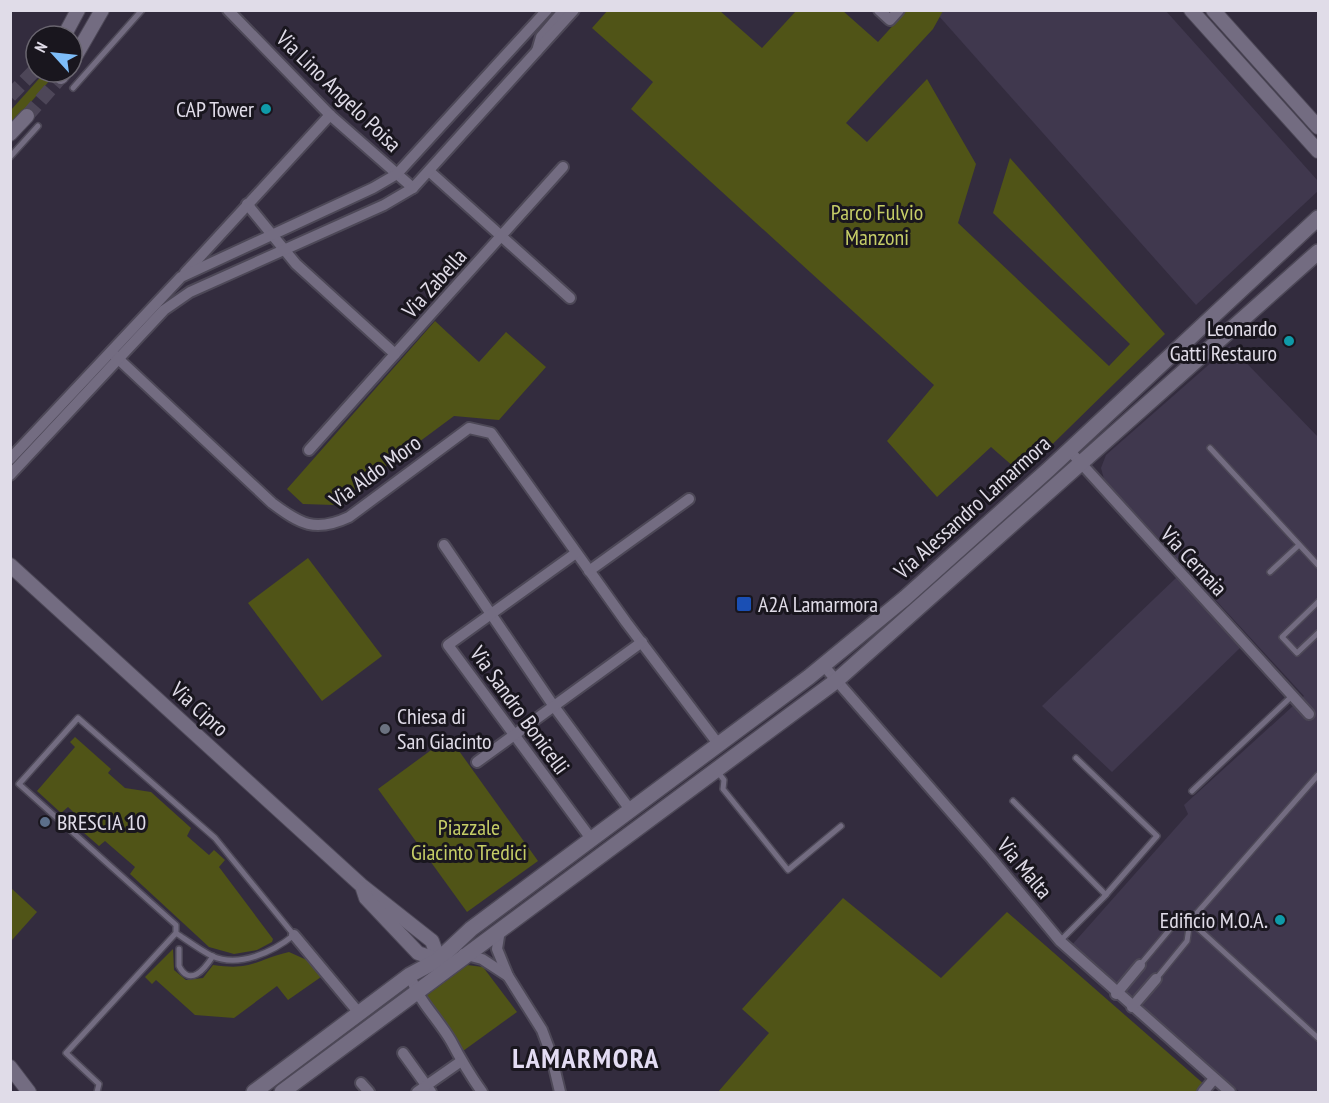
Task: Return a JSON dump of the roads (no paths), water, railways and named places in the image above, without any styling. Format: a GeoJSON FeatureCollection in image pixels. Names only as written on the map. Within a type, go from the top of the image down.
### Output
{"type":"FeatureCollection","features":[{"type":"Feature","properties":{"kind":"main road","name":"Via Alessandro Lamarmora"},"geometry":{"type":"LineString","coordinates":[[282,1092],[415,1000],[471,929],[719,745],[823,664],[955,554],[1318,218]]}},
{"type":"Feature","properties":{"kind":"main road","name":"Via Alessandro Lamarmora"},"geometry":{"type":"LineString","coordinates":[[254,1092],[410,975],[440,967],[468,955],[836,681],[1318,252]]}},
{"type":"Feature","properties":{"kind":"street"},"geometry":{"type":"LineString","coordinates":[[70,24],[78,10]]}},
{"type":"Feature","properties":{"kind":"street"},"geometry":{"type":"LineString","coordinates":[[84,41],[102,10]]}},
{"type":"Feature","properties":{"kind":"street","name":"Via Lino Angelo Poisa"},"geometry":{"type":"LineString","coordinates":[[228,10],[330,115],[413,188]]}},
{"type":"Feature","properties":{"kind":"street"},"geometry":{"type":"LineString","coordinates":[[181,278],[373,188],[397,174],[547,10]]}},
{"type":"Feature","properties":{"kind":"street"},"geometry":{"type":"LineString","coordinates":[[537,52],[540,37],[564,10]]}},
{"type":"Feature","properties":{"kind":"street"},"geometry":{"type":"LineString","coordinates":[[10,459],[164,310],[190,292],[384,205],[413,188],[574,10]]}},
{"type":"Feature","properties":{"kind":"street"},"geometry":{"type":"LineString","coordinates":[[879,10],[890,20],[899,10]]}},
{"type":"Feature","properties":{"kind":"street"},"geometry":{"type":"LineString","coordinates":[[1191,10],[1318,151]]}},
{"type":"Feature","properties":{"kind":"street"},"geometry":{"type":"LineString","coordinates":[[1213,10],[1318,127]]}},
{"type":"Feature","properties":{"kind":"street"},"geometry":{"type":"LineString","coordinates":[[10,475],[181,278],[330,115]]}},
{"type":"Feature","properties":{"kind":"street"},"geometry":{"type":"LineString","coordinates":[[10,134],[27,116]]}},
{"type":"Feature","properties":{"kind":"street","name":"Via Zabella"},"geometry":{"type":"LineString","coordinates":[[309,450],[563,167]]}},
{"type":"Feature","properties":{"kind":"street"},"geometry":{"type":"LineString","coordinates":[[429,171],[570,298]]}},
{"type":"Feature","properties":{"kind":"street"},"geometry":{"type":"LineString","coordinates":[[247,204],[283,251],[395,354]]}},
{"type":"Feature","properties":{"kind":"street","name":"Via Aldo Moro"},"geometry":{"type":"LineString","coordinates":[[115,356],[272,503],[290,517],[308,526],[333,525],[349,518],[469,428],[491,434],[529,496],[576,553],[719,745]]}},
{"type":"Feature","properties":{"kind":"street","name":"Via Cernaia"},"geometry":{"type":"LineString","coordinates":[[1069,450],[1309,714]]}},
{"type":"Feature","properties":{"kind":"street"},"geometry":{"type":"LineString","coordinates":[[589,571],[689,499]]}},
{"type":"Feature","properties":{"kind":"street","name":"Via Sandro Bonicelli"},"geometry":{"type":"LineString","coordinates":[[444,545],[553,705],[631,811]]}},
{"type":"Feature","properties":{"kind":"street"},"geometry":{"type":"LineString","coordinates":[[491,614],[576,553]]}},
{"type":"Feature","properties":{"kind":"street","name":"Via Cipro"},"geometry":{"type":"LineString","coordinates":[[10,565],[361,885],[432,941],[440,967]]}},
{"type":"Feature","properties":{"kind":"street","name":"Via Sandro Bonicelli"},"geometry":{"type":"LineString","coordinates":[[491,614],[448,645],[512,735],[592,840]]}},
{"type":"Feature","properties":{"kind":"street"},"geometry":{"type":"LineString","coordinates":[[477,762],[642,642]]}},
{"type":"Feature","properties":{"kind":"street","name":"Via Malta"},"geometry":{"type":"LineString","coordinates":[[823,664],[1060,941],[1116,994],[1230,1092]]}},
{"type":"Feature","properties":{"kind":"street","name":"Via Cipro"},"geometry":{"type":"LineString","coordinates":[[361,885],[366,898],[418,952],[440,967]]}},
{"type":"Feature","properties":{"kind":"street"},"geometry":{"type":"LineString","coordinates":[[500,930],[497,949],[508,976],[542,1030],[551,1054],[560,1092]]}},
{"type":"Feature","properties":{"kind":"street"},"geometry":{"type":"LineString","coordinates":[[294,935],[359,1013]]}},
{"type":"Feature","properties":{"kind":"street"},"geometry":{"type":"LineString","coordinates":[[418,952],[410,975],[415,1000],[450,1040],[460,1062],[482,1092]]}},
{"type":"Feature","properties":{"kind":"street"},"geometry":{"type":"LineString","coordinates":[[468,955],[492,964],[508,976]]}},
{"type":"Feature","properties":{"kind":"street"},"geometry":{"type":"LineString","coordinates":[[1116,994],[1140,965]]}},
{"type":"Feature","properties":{"kind":"street"},"geometry":{"type":"LineString","coordinates":[[1132,1007],[1156,979]]}},
{"type":"Feature","properties":{"kind":"street"},"geometry":{"type":"LineString","coordinates":[[403,1053],[424,1090],[460,1062]]}},
{"type":"Feature","properties":{"kind":"street"},"geometry":{"type":"LineString","coordinates":[[10,1067],[30,1092]]}},
{"type":"Feature","properties":{"kind":"street"},"geometry":{"type":"LineString","coordinates":[[1203,1092],[1214,1079]]}},
{"type":"Feature","properties":{"kind":"street"},"geometry":{"type":"LineString","coordinates":[[361,1083],[369,1092]]}},
{"type":"Feature","properties":{"kind":"lane"},"geometry":{"type":"LineString","coordinates":[[73,88],[142,10]]}},
{"type":"Feature","properties":{"kind":"lane"},"geometry":{"type":"LineString","coordinates":[[10,157],[38,126]]}},
{"type":"Feature","properties":{"kind":"lane"},"geometry":{"type":"LineString","coordinates":[[1210,448],[1318,565]]}},
{"type":"Feature","properties":{"kind":"lane"},"geometry":{"type":"LineString","coordinates":[[1270,572],[1299,545]]}},
{"type":"Feature","properties":{"kind":"lane"},"geometry":{"type":"LineString","coordinates":[[1318,602],[1281,637],[1297,654],[1318,633]]}},
{"type":"Feature","properties":{"kind":"lane"},"geometry":{"type":"LineString","coordinates":[[1192,791],[1292,696]]}},
{"type":"Feature","properties":{"kind":"lane"},"geometry":{"type":"LineString","coordinates":[[97,1092],[99,1084],[66,1053],[176,933],[176,925],[19,784],[78,718],[214,838],[294,935],[279,947],[245,960],[213,956],[176,933]]}},
{"type":"Feature","properties":{"kind":"lane"},"geometry":{"type":"LineString","coordinates":[[1060,941],[1106,895],[1157,836],[1076,758]]}},
{"type":"Feature","properties":{"kind":"lane"},"geometry":{"type":"LineString","coordinates":[[716,770],[724,780],[723,789],[788,870],[841,826]]}},
{"type":"Feature","properties":{"kind":"lane"},"geometry":{"type":"LineString","coordinates":[[1140,965],[1171,928],[1190,921],[1318,775]]}},
{"type":"Feature","properties":{"kind":"lane"},"geometry":{"type":"LineString","coordinates":[[1013,801],[1106,895]]}},
{"type":"Feature","properties":{"kind":"lane"},"geometry":{"type":"LineString","coordinates":[[1156,979],[1187,941],[1190,921]]}},
{"type":"Feature","properties":{"kind":"lane"},"geometry":{"type":"LineString","coordinates":[[1190,921],[1318,1038]]}},
{"type":"Feature","properties":{"kind":"lane"},"geometry":{"type":"LineString","coordinates":[[179,949],[179,966],[188,975],[195,976],[202,972],[213,956]]}},
{"type":"Feature","properties":{"kind":"tunnel"},"geometry":{"type":"LineString","coordinates":[[10,96],[24,81]]}},
{"type":"Feature","properties":{"kind":"tunnel"},"geometry":{"type":"LineString","coordinates":[[27,116],[55,84]]}},
{"type":"Feature","properties":{"kind":"place","name":"CAP Tower"},"geometry":{"type":"Point","coordinates":[266,109]}},
{"type":"Feature","properties":{"kind":"place","name":"Leonardo Gatti Restauro"},"geometry":{"type":"Point","coordinates":[1289,341]}},
{"type":"Feature","properties":{"kind":"place","name":"A2A Lamarmora"},"geometry":{"type":"Point","coordinates":[744,604]}},
{"type":"Feature","properties":{"kind":"place","name":"Chiesa di San Giacinto"},"geometry":{"type":"Point","coordinates":[385,729]}},
{"type":"Feature","properties":{"kind":"place","name":"BRESCIA 10"},"geometry":{"type":"Point","coordinates":[45,822]}},
{"type":"Feature","properties":{"kind":"place","name":"Edificio M.O.A."},"geometry":{"type":"Point","coordinates":[1280,920]}},
{"type":"Feature","properties":{"kind":"district","name":"LAMARMORA"},"geometry":{"type":"Point","coordinates":[586,1057]}},
{"type":"Feature","properties":{"kind":"park label","name":"Parco Fulvio Manzoni"},"geometry":{"type":"Point","coordinates":[877,224]}},
{"type":"Feature","properties":{"kind":"park label","name":"Piazzale Giacinto Tredici"},"geometry":{"type":"Point","coordinates":[469,840]}}]}
